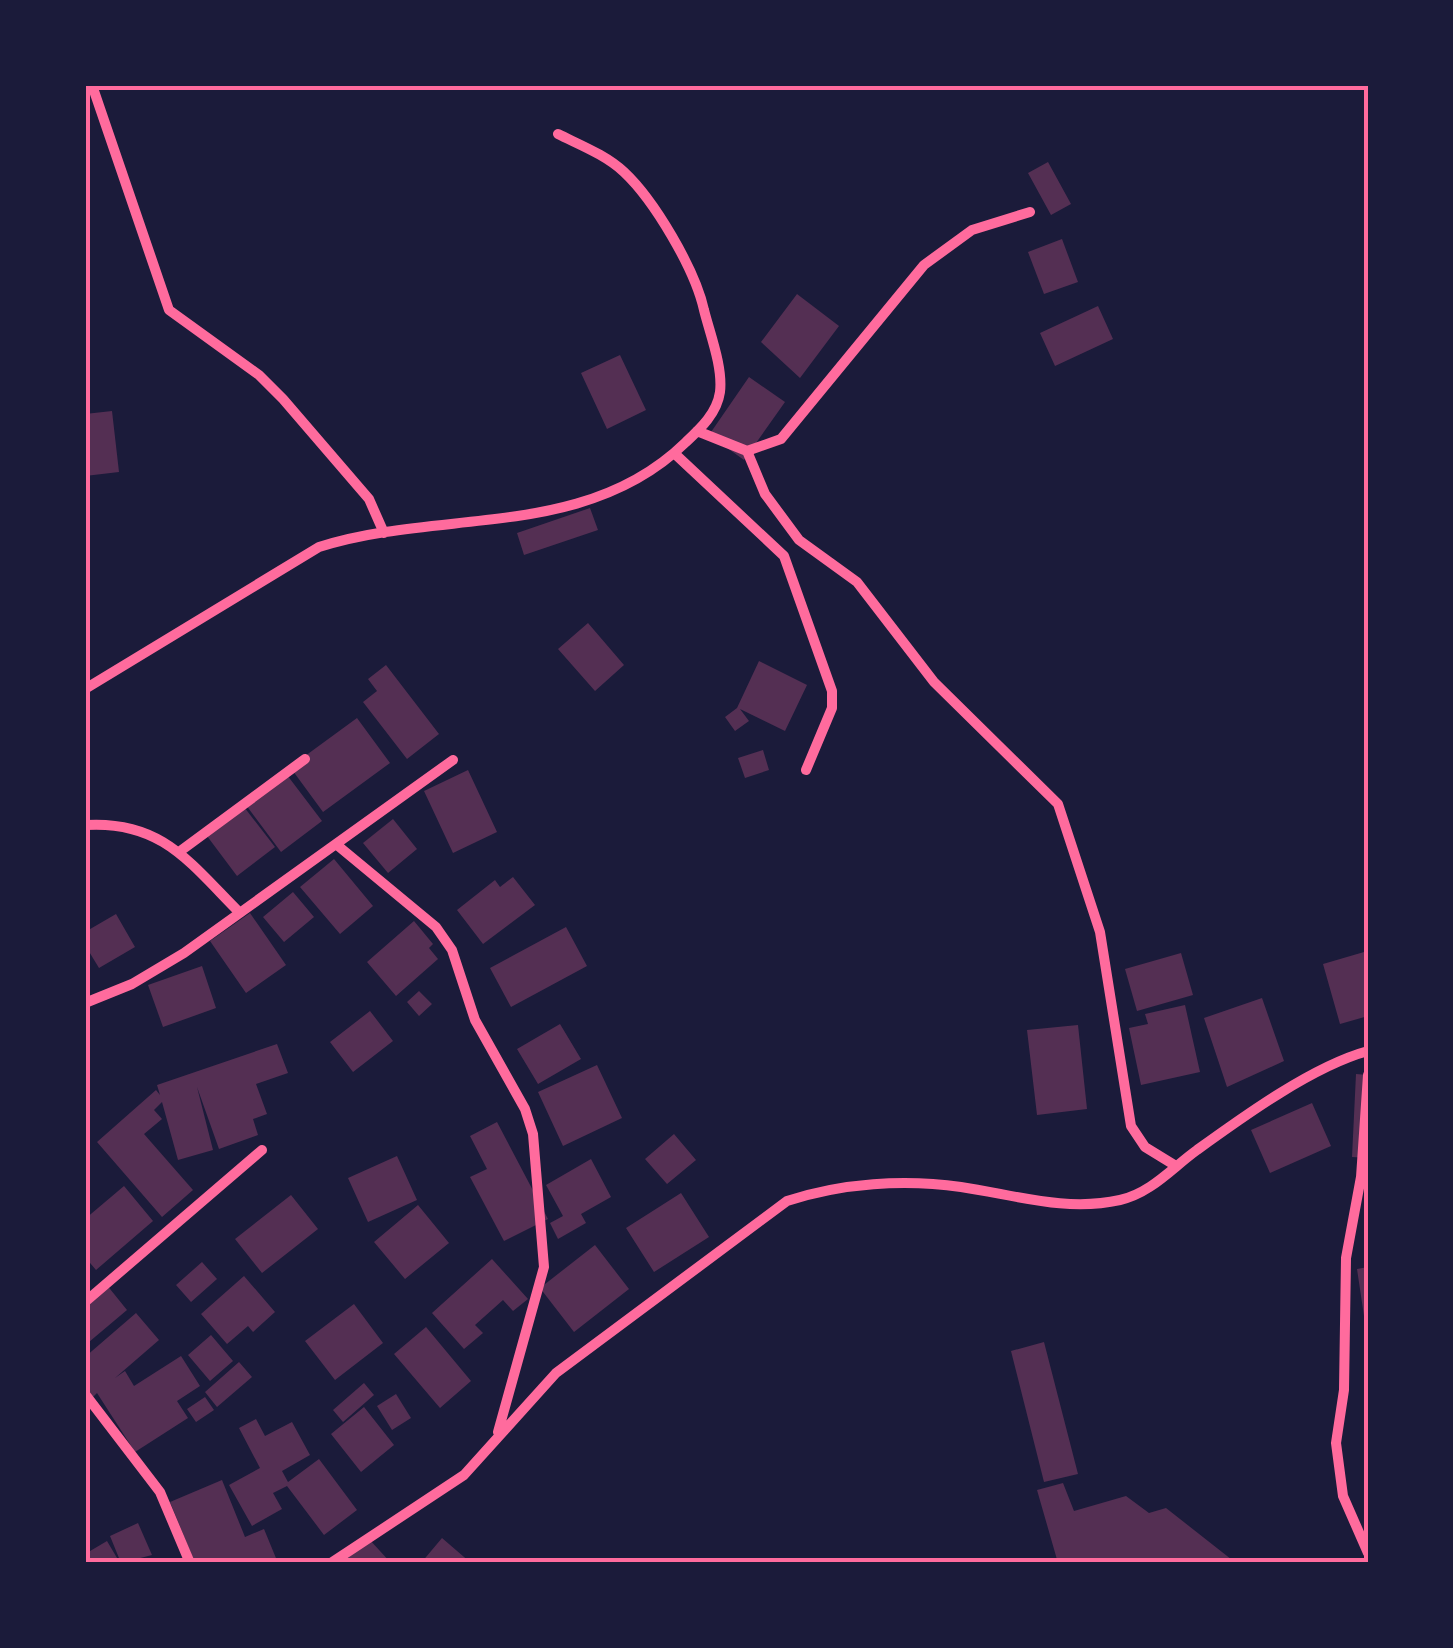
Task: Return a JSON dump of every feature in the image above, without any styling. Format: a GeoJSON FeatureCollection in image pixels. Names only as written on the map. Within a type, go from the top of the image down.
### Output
{"type":"FeatureCollection","features":[{"type":"Feature","properties":{"kind":"street"},"geometry":{"type":"LineString","coordinates":[[92,85],[102,123],[133,194],[169,310],[259,375],[283,399],[369,499],[384,533]]}},
{"type":"Feature","properties":{"kind":"street"},"geometry":{"type":"LineString","coordinates":[[85,689],[278,568],[337,541],[497,522],[592,499],[674,453],[697,431],[712,413],[720,391],[703,302],[692,278],[638,187],[616,165],[558,134]]}},
{"type":"Feature","properties":{"kind":"street"},"geometry":{"type":"LineString","coordinates":[[697,431],[747,451],[781,439],[924,265],[972,230],[1030,212]]}},
{"type":"Feature","properties":{"kind":"street"},"geometry":{"type":"LineString","coordinates":[[747,451],[765,494],[800,540],[857,582],[934,682],[1058,804],[1100,932],[1131,1126],[1145,1147],[1176,1166]]}},
{"type":"Feature","properties":{"kind":"street"},"geometry":{"type":"LineString","coordinates":[[674,453],[784,556],[794,576],[832,691],[832,708],[806,770]]}},
{"type":"Feature","properties":{"kind":"street"},"geometry":{"type":"LineString","coordinates":[[179,852],[305,759]]}},
{"type":"Feature","properties":{"kind":"street"},"geometry":{"type":"LineString","coordinates":[[85,1002],[132,984],[453,760]]}},
{"type":"Feature","properties":{"kind":"street"},"geometry":{"type":"LineString","coordinates":[[85,825],[118,824],[144,830],[179,852],[240,912]]}},
{"type":"Feature","properties":{"kind":"street"},"geometry":{"type":"LineString","coordinates":[[337,844],[436,927],[452,950],[475,1020],[525,1109],[532,1134],[544,1267],[498,1434]]}},
{"type":"Feature","properties":{"kind":"street"},"geometry":{"type":"LineString","coordinates":[[331,1563],[464,1476],[556,1374],[788,1201],[826,1188],[866,1185],[957,1187],[1042,1202],[1101,1204],[1146,1190],[1306,1080],[1368,1051]]}},
{"type":"Feature","properties":{"kind":"street"},"geometry":{"type":"LineString","coordinates":[[1368,1075],[1361,1178],[1346,1258],[1344,1390],[1336,1456],[1343,1496],[1368,1553]]}},
{"type":"Feature","properties":{"kind":"street"},"geometry":{"type":"LineString","coordinates":[[85,1302],[262,1150]]}},
{"type":"Feature","properties":{"kind":"street"},"geometry":{"type":"LineString","coordinates":[[85,1394],[160,1492],[190,1563]]}},
{"type":"Feature","properties":{"kind":"building"},"geometry":{"type":"Polygon","coordinates":[[[1048,162],[1071,204],[1051,215],[1028,173],[1048,162]]]}},
{"type":"Feature","properties":{"kind":"building"},"geometry":{"type":"Polygon","coordinates":[[[1062,239],[1078,282],[1044,294],[1028,252],[1062,239]]]}},
{"type":"Feature","properties":{"kind":"building"},"geometry":{"type":"Polygon","coordinates":[[[797,294],[839,326],[800,378],[761,342],[797,294]]]}},
{"type":"Feature","properties":{"kind":"building"},"geometry":{"type":"Polygon","coordinates":[[[1098,306],[1113,339],[1055,366],[1040,333],[1098,306]]]}},
{"type":"Feature","properties":{"kind":"building"},"geometry":{"type":"Polygon","coordinates":[[[620,355],[646,410],[607,429],[581,373],[620,355]]]}},
{"type":"Feature","properties":{"kind":"building"},"geometry":{"type":"Polygon","coordinates":[[[749,377],[785,402],[744,460],[709,435],[749,377]]]}},
{"type":"Feature","properties":{"kind":"building"},"geometry":{"type":"Polygon","coordinates":[[[112,411],[119,472],[85,476],[85,414],[112,411]]]}},
{"type":"Feature","properties":{"kind":"building"},"geometry":{"type":"Polygon","coordinates":[[[590,508],[598,530],[524,555],[517,533],[590,508]]]}},
{"type":"Feature","properties":{"kind":"building"},"geometry":{"type":"Polygon","coordinates":[[[588,623],[624,665],[595,691],[558,649],[588,623]]]}},
{"type":"Feature","properties":{"kind":"building"},"geometry":{"type":"Polygon","coordinates":[[[759,661],[807,685],[785,731],[740,709],[749,721],[735,731],[725,717],[737,708],[759,661]]]}},
{"type":"Feature","properties":{"kind":"building"},"geometry":{"type":"Polygon","coordinates":[[[386,665],[439,734],[407,759],[363,702],[377,691],[368,679],[386,665]]]}},
{"type":"Feature","properties":{"kind":"building"},"geometry":{"type":"Polygon","coordinates":[[[357,718],[390,763],[323,812],[290,767],[357,718]]]}},
{"type":"Feature","properties":{"kind":"building"},"geometry":{"type":"Polygon","coordinates":[[[763,750],[769,770],[745,778],[738,758],[763,750]]]}},
{"type":"Feature","properties":{"kind":"building"},"geometry":{"type":"Polygon","coordinates":[[[468,770],[497,832],[453,853],[424,791],[468,770]]]}},
{"type":"Feature","properties":{"kind":"building"},"geometry":{"type":"Polygon","coordinates":[[[284,771],[322,821],[281,852],[243,801],[284,771]]]}},
{"type":"Feature","properties":{"kind":"building"},"geometry":{"type":"Polygon","coordinates":[[[241,803],[275,847],[237,876],[204,832],[241,803]]]}},
{"type":"Feature","properties":{"kind":"building"},"geometry":{"type":"Polygon","coordinates":[[[393,819],[417,849],[388,873],[363,843],[393,819]]]}},
{"type":"Feature","properties":{"kind":"building"},"geometry":{"type":"Polygon","coordinates":[[[334,859],[373,906],[340,934],[300,887],[334,859]]]}},
{"type":"Feature","properties":{"kind":"building"},"geometry":{"type":"Polygon","coordinates":[[[513,877],[535,905],[483,944],[457,910],[495,880],[500,887],[513,877]]]}},
{"type":"Feature","properties":{"kind":"building"},"geometry":{"type":"Polygon","coordinates":[[[293,892],[314,917],[284,942],[263,917],[293,892]]]}},
{"type":"Feature","properties":{"kind":"building"},"geometry":{"type":"Polygon","coordinates":[[[250,913],[286,965],[246,993],[210,941],[250,913]]]}},
{"type":"Feature","properties":{"kind":"building"},"geometry":{"type":"Polygon","coordinates":[[[116,914],[135,947],[99,968],[85,945],[85,932],[116,914]]]}},
{"type":"Feature","properties":{"kind":"building"},"geometry":{"type":"Polygon","coordinates":[[[414,921],[433,944],[429,948],[438,959],[396,996],[367,962],[414,921]]]}},
{"type":"Feature","properties":{"kind":"building"},"geometry":{"type":"Polygon","coordinates":[[[566,927],[587,966],[511,1007],[490,968],[566,927]]]}},
{"type":"Feature","properties":{"kind":"building"},"geometry":{"type":"Polygon","coordinates":[[[1364,952],[1368,1016],[1340,1024],[1323,964],[1364,952]]]}},
{"type":"Feature","properties":{"kind":"building"},"geometry":{"type":"Polygon","coordinates":[[[1181,953],[1193,995],[1137,1011],[1125,969],[1181,953]]]}},
{"type":"Feature","properties":{"kind":"building"},"geometry":{"type":"Polygon","coordinates":[[[202,966],[216,1008],[163,1027],[148,985],[202,966]]]}},
{"type":"Feature","properties":{"kind":"building"},"geometry":{"type":"Polygon","coordinates":[[[419,991],[432,1004],[419,1016],[407,1002],[419,991]]]}},
{"type":"Feature","properties":{"kind":"building"},"geometry":{"type":"Polygon","coordinates":[[[1262,998],[1284,1061],[1227,1087],[1204,1018],[1262,998]]]}},
{"type":"Feature","properties":{"kind":"building"},"geometry":{"type":"Polygon","coordinates":[[[1185,1005],[1200,1072],[1141,1085],[1129,1028],[1148,1024],[1145,1014],[1185,1005]]]}},
{"type":"Feature","properties":{"kind":"building"},"geometry":{"type":"Polygon","coordinates":[[[370,1011],[393,1041],[353,1072],[330,1042],[370,1011]]]}},
{"type":"Feature","properties":{"kind":"building"},"geometry":{"type":"Polygon","coordinates":[[[560,1024],[581,1059],[538,1084],[517,1049],[560,1024]]]}},
{"type":"Feature","properties":{"kind":"building"},"geometry":{"type":"Polygon","coordinates":[[[1078,1025],[1087,1109],[1037,1115],[1027,1030],[1078,1025]]]}},
{"type":"Feature","properties":{"kind":"building"},"geometry":{"type":"Polygon","coordinates":[[[277,1044],[288,1073],[256,1084],[267,1114],[253,1119],[258,1135],[219,1149],[197,1087],[213,1150],[178,1160],[162,1102],[154,1110],[162,1119],[144,1134],[193,1190],[162,1217],[97,1142],[156,1090],[160,1095],[157,1085],[277,1044]]]}},
{"type":"Feature","properties":{"kind":"building"},"geometry":{"type":"Polygon","coordinates":[[[597,1065],[622,1118],[563,1146],[538,1092],[597,1065]]]}},
{"type":"Feature","properties":{"kind":"building"},"geometry":{"type":"Polygon","coordinates":[[[1356,1074],[1368,1075],[1368,1158],[1352,1157],[1356,1074]]]}},
{"type":"Feature","properties":{"kind":"building"},"geometry":{"type":"Polygon","coordinates":[[[1312,1103],[1331,1146],[1270,1173],[1251,1130],[1312,1103]]]}},
{"type":"Feature","properties":{"kind":"building"},"geometry":{"type":"Polygon","coordinates":[[[497,1122],[548,1219],[504,1241],[470,1177],[487,1169],[470,1136],[497,1122]]]}},
{"type":"Feature","properties":{"kind":"building"},"geometry":{"type":"Polygon","coordinates":[[[674,1134],[696,1160],[667,1184],[645,1159],[674,1134]]]}},
{"type":"Feature","properties":{"kind":"building"},"geometry":{"type":"Polygon","coordinates":[[[397,1156],[417,1200],[368,1222],[348,1178],[397,1156]]]}},
{"type":"Feature","properties":{"kind":"building"},"geometry":{"type":"Polygon","coordinates":[[[591,1159],[611,1197],[581,1214],[586,1223],[558,1239],[550,1223],[563,1216],[546,1185],[591,1159]]]}},
{"type":"Feature","properties":{"kind":"building"},"geometry":{"type":"Polygon","coordinates":[[[124,1186],[153,1221],[96,1270],[85,1257],[85,1219],[124,1186]]]}},
{"type":"Feature","properties":{"kind":"building"},"geometry":{"type":"Polygon","coordinates":[[[681,1193],[709,1237],[654,1272],[626,1228],[681,1193]]]}},
{"type":"Feature","properties":{"kind":"building"},"geometry":{"type":"Polygon","coordinates":[[[291,1195],[318,1229],[262,1273],[235,1239],[291,1195]]]}},
{"type":"Feature","properties":{"kind":"building"},"geometry":{"type":"Polygon","coordinates":[[[418,1205],[449,1243],[405,1279],[374,1242],[418,1205]]]}},
{"type":"Feature","properties":{"kind":"building"},"geometry":{"type":"Polygon","coordinates":[[[595,1245],[629,1289],[574,1332],[540,1288],[595,1245]]]}},
{"type":"Feature","properties":{"kind":"building"},"geometry":{"type":"Polygon","coordinates":[[[492,1259],[528,1299],[513,1311],[503,1300],[475,1325],[483,1333],[464,1349],[432,1313],[492,1259]]]}},
{"type":"Feature","properties":{"kind":"building"},"geometry":{"type":"Polygon","coordinates":[[[202,1262],[217,1279],[191,1302],[176,1285],[202,1262]]]}},
{"type":"Feature","properties":{"kind":"building"},"geometry":{"type":"Polygon","coordinates":[[[1368,1267],[1368,1315],[1364,1316],[1357,1269],[1368,1267]]]}},
{"type":"Feature","properties":{"kind":"building"},"geometry":{"type":"Polygon","coordinates":[[[244,1276],[275,1312],[253,1332],[248,1326],[227,1344],[201,1314],[244,1276]]]}},
{"type":"Feature","properties":{"kind":"building"},"geometry":{"type":"Polygon","coordinates":[[[106,1284],[127,1310],[89,1342],[85,1301],[106,1284]]]}},
{"type":"Feature","properties":{"kind":"building"},"geometry":{"type":"Polygon","coordinates":[[[354,1304],[383,1343],[335,1380],[305,1341],[354,1304]]]}},
{"type":"Feature","properties":{"kind":"building"},"geometry":{"type":"Polygon","coordinates":[[[136,1313],[159,1340],[115,1378],[125,1371],[134,1386],[181,1356],[200,1386],[177,1401],[188,1418],[135,1452],[97,1393],[93,1397],[85,1387],[85,1357],[136,1313]]]}},
{"type":"Feature","properties":{"kind":"building"},"geometry":{"type":"Polygon","coordinates":[[[426,1327],[471,1381],[440,1408],[394,1354],[426,1327]]]}},
{"type":"Feature","properties":{"kind":"building"},"geometry":{"type":"Polygon","coordinates":[[[211,1335],[233,1361],[210,1381],[188,1355],[211,1335]]]}},
{"type":"Feature","properties":{"kind":"building"},"geometry":{"type":"Polygon","coordinates":[[[1044,1342],[1078,1474],[1044,1482],[1011,1351],[1044,1342]]]}},
{"type":"Feature","properties":{"kind":"building"},"geometry":{"type":"Polygon","coordinates":[[[239,1362],[252,1377],[217,1407],[205,1392],[239,1362]]]}},
{"type":"Feature","properties":{"kind":"building"},"geometry":{"type":"Polygon","coordinates":[[[364,1383],[374,1395],[343,1422],[333,1410],[364,1383]]]}},
{"type":"Feature","properties":{"kind":"building"},"geometry":{"type":"Polygon","coordinates":[[[396,1394],[411,1418],[392,1430],[377,1406],[396,1394]]]}},
{"type":"Feature","properties":{"kind":"building"},"geometry":{"type":"Polygon","coordinates":[[[205,1397],[214,1410],[196,1422],[187,1409],[205,1397]]]}},
{"type":"Feature","properties":{"kind":"building"},"geometry":{"type":"Polygon","coordinates":[[[364,1407],[394,1445],[361,1472],[331,1434],[364,1407]]]}},
{"type":"Feature","properties":{"kind":"building"},"geometry":{"type":"Polygon","coordinates":[[[256,1419],[265,1436],[292,1422],[310,1455],[282,1471],[288,1482],[319,1459],[357,1510],[324,1535],[287,1486],[273,1493],[282,1509],[252,1526],[229,1485],[260,1468],[239,1428],[256,1419]]]}},
{"type":"Feature","properties":{"kind":"building"},"geometry":{"type":"Polygon","coordinates":[[[222,1480],[245,1537],[264,1529],[278,1563],[195,1563],[170,1502],[222,1480]]]}},
{"type":"Feature","properties":{"kind":"building"},"geometry":{"type":"Polygon","coordinates":[[[1063,1483],[1074,1511],[1126,1496],[1149,1513],[1166,1508],[1236,1563],[1058,1563],[1037,1490],[1063,1483]]]}},
{"type":"Feature","properties":{"kind":"building"},"geometry":{"type":"Polygon","coordinates":[[[138,1523],[152,1555],[121,1563],[110,1536],[138,1523]]]}},
{"type":"Feature","properties":{"kind":"building"},"geometry":{"type":"Polygon","coordinates":[[[442,1538],[471,1563],[421,1563],[442,1538]]]}},
{"type":"Feature","properties":{"kind":"building"},"geometry":{"type":"Polygon","coordinates":[[[369,1539],[391,1563],[348,1563],[346,1560],[369,1539]]]}},
{"type":"Feature","properties":{"kind":"building"},"geometry":{"type":"Polygon","coordinates":[[[107,1541],[120,1563],[85,1563],[85,1554],[107,1541]]]}}]}
